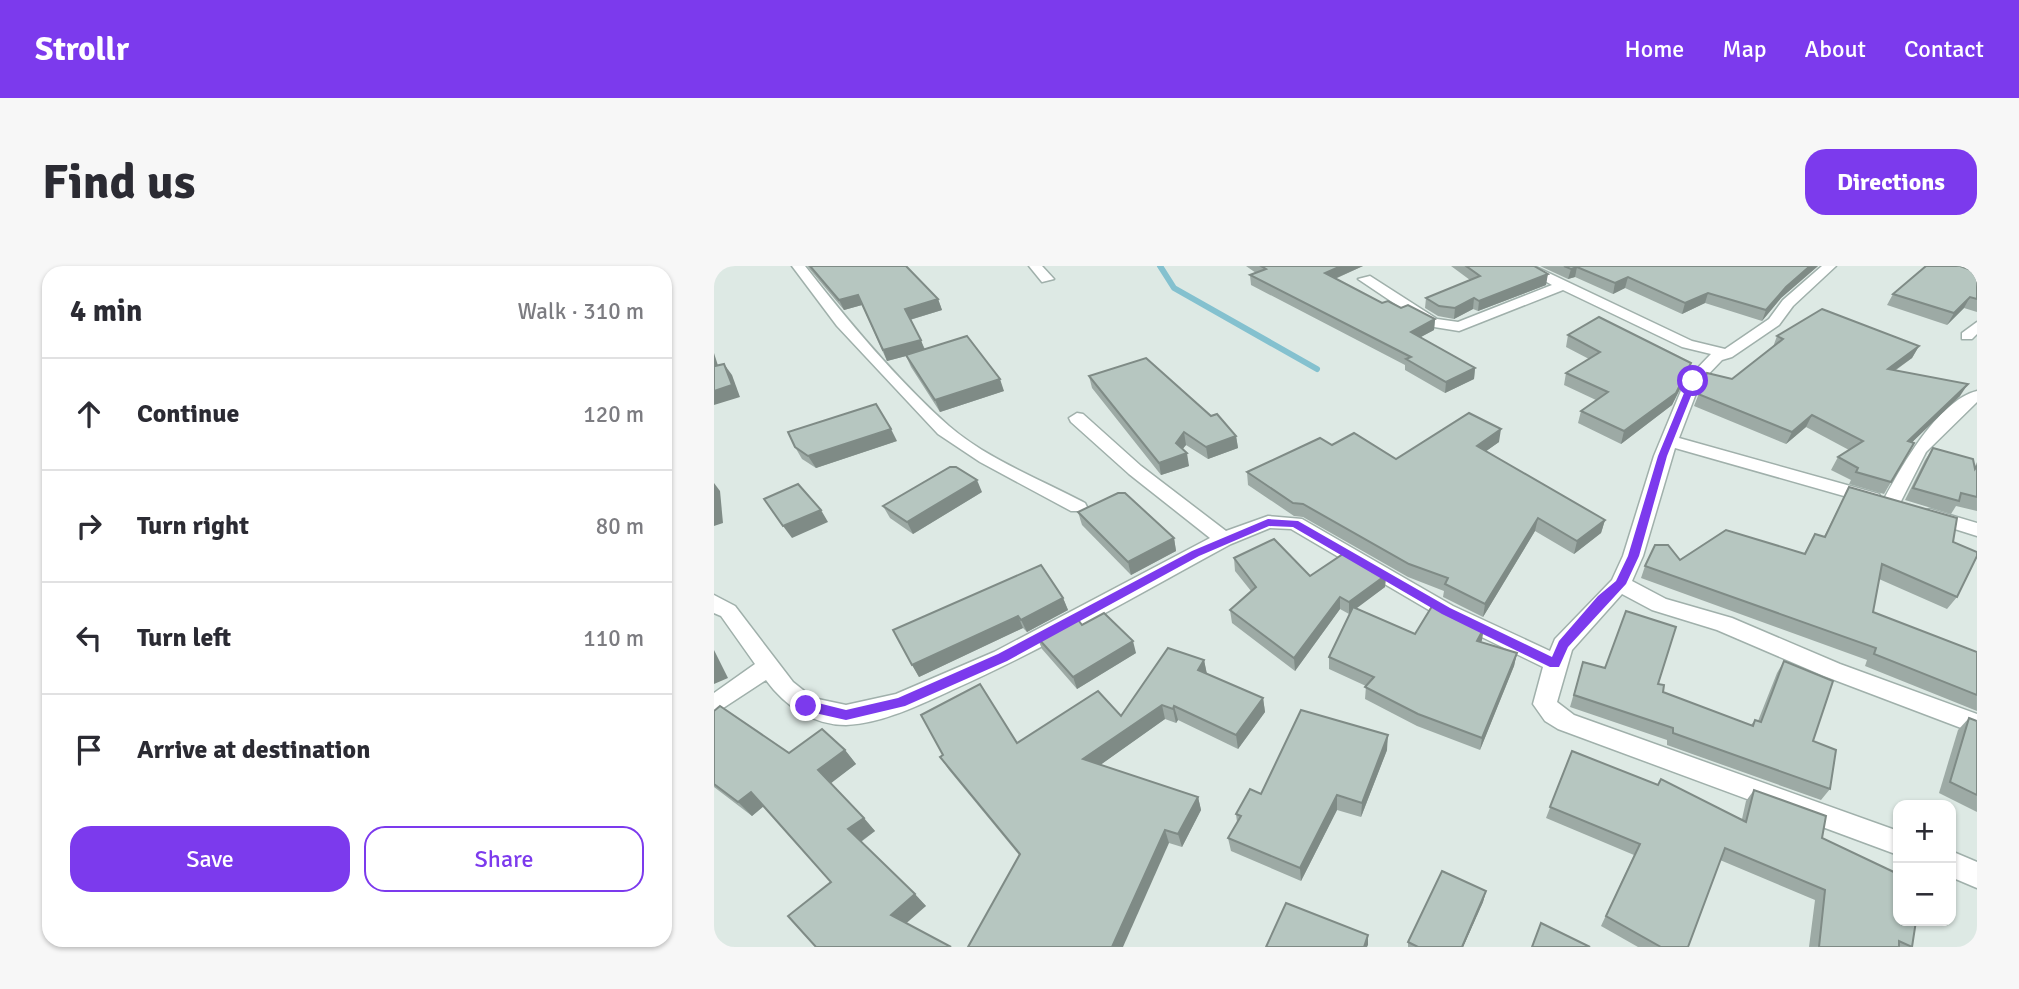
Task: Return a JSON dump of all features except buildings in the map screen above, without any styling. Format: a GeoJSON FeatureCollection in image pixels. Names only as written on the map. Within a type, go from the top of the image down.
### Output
{"type":"FeatureCollection","features":[{"type":"Feature","properties":{"kind":"street"},"geometry":{"type":"LineString","coordinates":[[798,266],[842,323],[944,430],[986,458],[1077,507]]}},
{"type":"Feature","properties":{"kind":"street"},"geometry":{"type":"LineString","coordinates":[[1035,266],[1047,279]]}},
{"type":"Feature","properties":{"kind":"street"},"geometry":{"type":"LineString","coordinates":[[1524,266],[1687,344],[1727,354]]}},
{"type":"Feature","properties":{"kind":"street"},"geometry":{"type":"LineString","coordinates":[[1541,273],[1557,266]]}},
{"type":"Feature","properties":{"kind":"street"},"geometry":{"type":"LineString","coordinates":[[1830,266],[1788,303],[1774,322],[1727,354],[1717,357],[1693,381],[1669,441],[1633,556],[1620,584],[1602,599],[1563,645],[1555,663],[1545,704],[1553,714],[1566,722],[1893,841]]}},
{"type":"Feature","properties":{"kind":"street"},"geometry":{"type":"LineString","coordinates":[[1366,279],[1443,327],[1459,327],[1566,284]]}},
{"type":"Feature","properties":{"kind":"street"},"geometry":{"type":"LineString","coordinates":[[1891,503],[1919,450],[1969,399],[1977,396]]}},
{"type":"Feature","properties":{"kind":"street"},"geometry":{"type":"LineString","coordinates":[[1077,418],[1135,470],[1224,539]]}},
{"type":"Feature","properties":{"kind":"street"},"geometry":{"type":"LineString","coordinates":[[1669,441],[1977,530]]}},
{"type":"Feature","properties":{"kind":"street"},"geometry":{"type":"LineString","coordinates":[[714,603],[728,611],[785,688],[806,706],[846,715],[900,702],[1002,658],[1224,539],[1268,522],[1295,523],[1446,611],[1555,663]]}},
{"type":"Feature","properties":{"kind":"street"},"geometry":{"type":"LineString","coordinates":[[1620,584],[1660,605],[1724,624],[1832,670],[1977,724]]}},
{"type":"Feature","properties":{"kind":"street"},"geometry":{"type":"LineString","coordinates":[[714,705],[769,666]]}},
{"type":"Feature","properties":{"kind":"street"},"geometry":{"type":"LineString","coordinates":[[1956,866],[1977,875]]}},
{"type":"Feature","properties":{"kind":"waterway"},"geometry":{"type":"LineString","coordinates":[[1160,266],[1174,288],[1317,369]]}},
{"type":"Feature","properties":{"kind":"route"},"geometry":{"type":"LineString","coordinates":[[806,706],[846,715],[900,702],[1002,658],[1224,539],[1268,522],[1295,523],[1446,611],[1555,663],[1563,645],[1602,599],[1620,584],[1633,556],[1662,456],[1693,381]]}}]}
